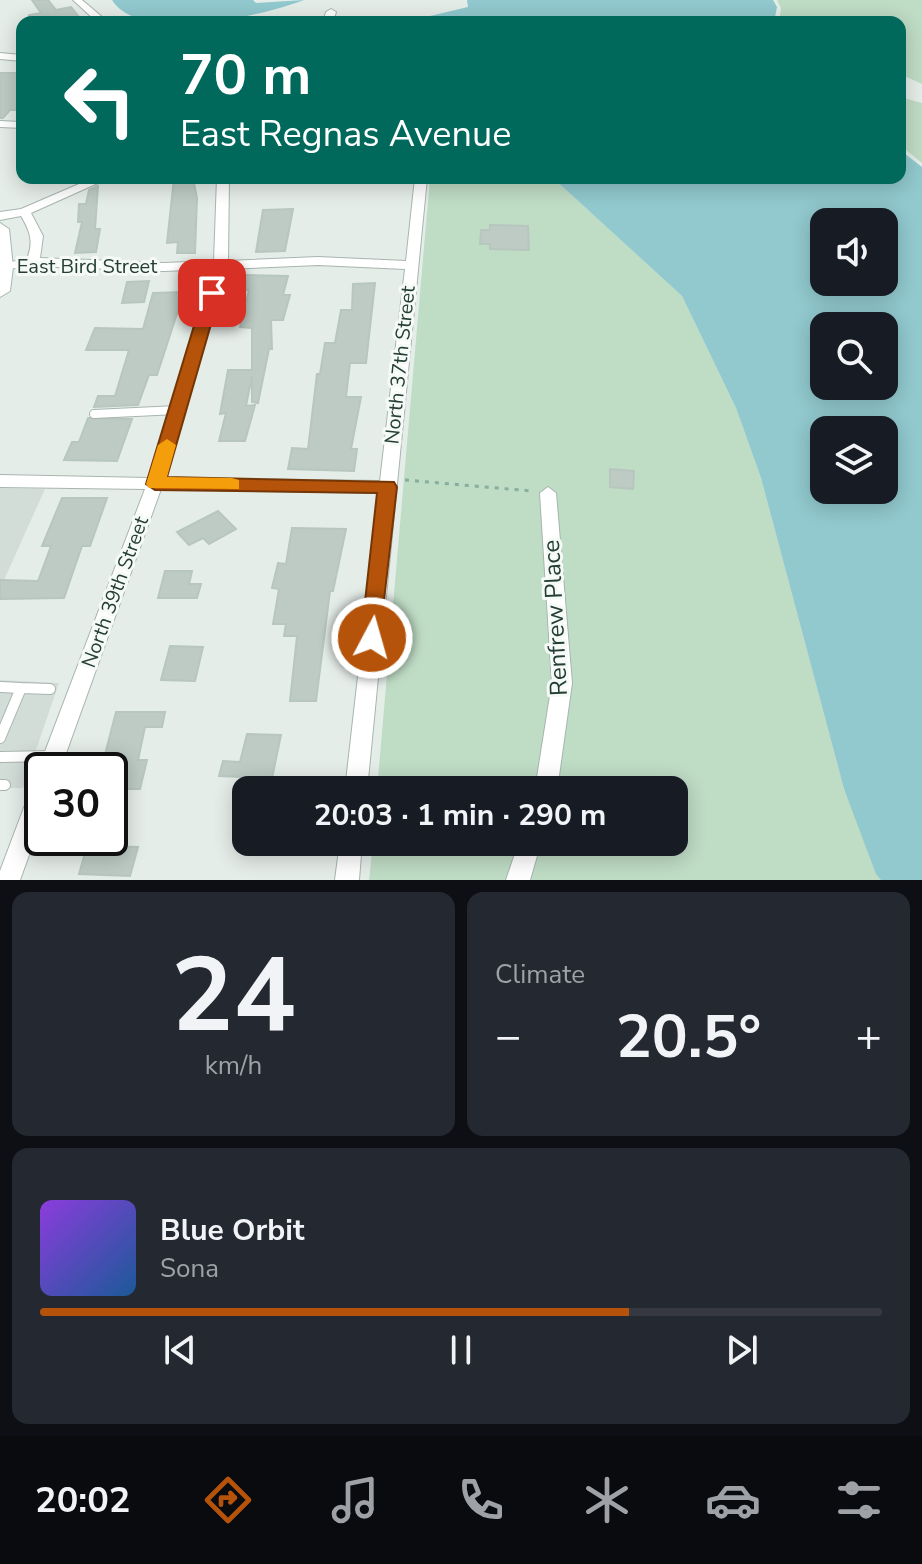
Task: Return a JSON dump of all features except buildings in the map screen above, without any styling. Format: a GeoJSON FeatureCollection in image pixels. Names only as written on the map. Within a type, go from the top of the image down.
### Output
{"type":"FeatureCollection","features":[{"type":"Feature","properties":{"kind":"main road"},"geometry":{"type":"LineString","coordinates":[[0,229],[3,267],[0,291]]}},
{"type":"Feature","properties":{"kind":"street"},"geometry":{"type":"LineString","coordinates":[[77,0],[96,16]]}},
{"type":"Feature","properties":{"kind":"street"},"geometry":{"type":"LineString","coordinates":[[0,216],[24,212],[89,184]]}},
{"type":"Feature","properties":{"kind":"street","name":"North 39th Street"},"geometry":{"type":"LineString","coordinates":[[56,752],[155,484],[221,263],[223,184]]}},
{"type":"Feature","properties":{"kind":"street","name":"North 37th Street"},"geometry":{"type":"LineString","coordinates":[[357,776],[420,184]]}},
{"type":"Feature","properties":{"kind":"street"},"geometry":{"type":"LineString","coordinates":[[24,212],[40,235],[39,249],[32,262]]}},
{"type":"Feature","properties":{"kind":"street","name":"East Bird Street"},"geometry":{"type":"LineString","coordinates":[[3,267],[32,262],[164,267],[318,261],[411,265]]}},
{"type":"Feature","properties":{"kind":"street"},"geometry":{"type":"LineString","coordinates":[[0,481],[387,483]]}},
{"type":"Feature","properties":{"kind":"street","name":"Renfrew Place"},"geometry":{"type":"LineString","coordinates":[[548,493],[562,683],[548,776]]}},
{"type":"Feature","properties":{"kind":"street"},"geometry":{"type":"LineString","coordinates":[[8,880],[24,837]]}},
{"type":"Feature","properties":{"kind":"street"},"geometry":{"type":"LineString","coordinates":[[347,880],[350,856]]}},
{"type":"Feature","properties":{"kind":"street"},"geometry":{"type":"LineString","coordinates":[[518,880],[526,856]]}},
{"type":"Feature","properties":{"kind":"lane"},"geometry":{"type":"LineString","coordinates":[[94,414],[177,410]]}},
{"type":"Feature","properties":{"kind":"lane"},"geometry":{"type":"LineString","coordinates":[[1,687],[50,689]]}},
{"type":"Feature","properties":{"kind":"lane"},"geometry":{"type":"LineString","coordinates":[[0,738],[21,688]]}},
{"type":"Feature","properties":{"kind":"lane"},"geometry":{"type":"LineString","coordinates":[[0,757],[24,760]]}},
{"type":"Feature","properties":{"kind":"path"},"geometry":{"type":"LineString","coordinates":[[387,483],[548,493]]}},
{"type":"Feature","properties":{"kind":"shaded area"},"geometry":{"type":"Polygon","coordinates":[[[0,488],[45,489],[0,589],[0,488]]]}},
{"type":"Feature","properties":{"kind":"shaded area"},"geometry":{"type":"Polygon","coordinates":[[[0,680],[59,683],[35,752],[24,752],[23,788],[0,788],[0,680]]]}},
{"type":"Feature","properties":{"kind":"green space"},"geometry":{"type":"Polygon","coordinates":[[[777,0],[922,0],[922,84],[906,77],[906,16],[780,16],[781,8],[777,0]]]}},
{"type":"Feature","properties":{"kind":"green space"},"geometry":{"type":"Polygon","coordinates":[[[906,99],[922,103],[922,163],[906,150],[906,99]]]}},
{"type":"Feature","properties":{"kind":"green space"},"geometry":{"type":"Polygon","coordinates":[[[429,184],[560,184],[682,296],[736,408],[761,478],[844,789],[881,880],[369,880],[372,856],[688,856],[688,776],[378,776],[429,184]]]}},
{"type":"Feature","properties":{"kind":"water"},"geometry":{"type":"Polygon","coordinates":[[[112,0],[253,0],[256,3],[304,0],[246,16],[134,16],[112,0]]]}},
{"type":"Feature","properties":{"kind":"water"},"geometry":{"type":"Polygon","coordinates":[[[467,0],[773,0],[777,7],[775,16],[430,16],[468,7],[467,0]]]}},
{"type":"Feature","properties":{"kind":"water"},"geometry":{"type":"Polygon","coordinates":[[[906,155],[922,167],[922,880],[881,880],[876,874],[844,789],[761,478],[736,408],[682,296],[560,184],[906,184],[906,155]]]}},
{"type":"Feature","properties":{"kind":"slow traffic"},"geometry":{"type":"LineString","coordinates":[[167,445],[155,484],[232,485]]}},
{"type":"Feature","properties":{"kind":"route"},"geometry":{"type":"LineString","coordinates":[[212,293],[155,484],[387,487],[372,638]]}}]}
